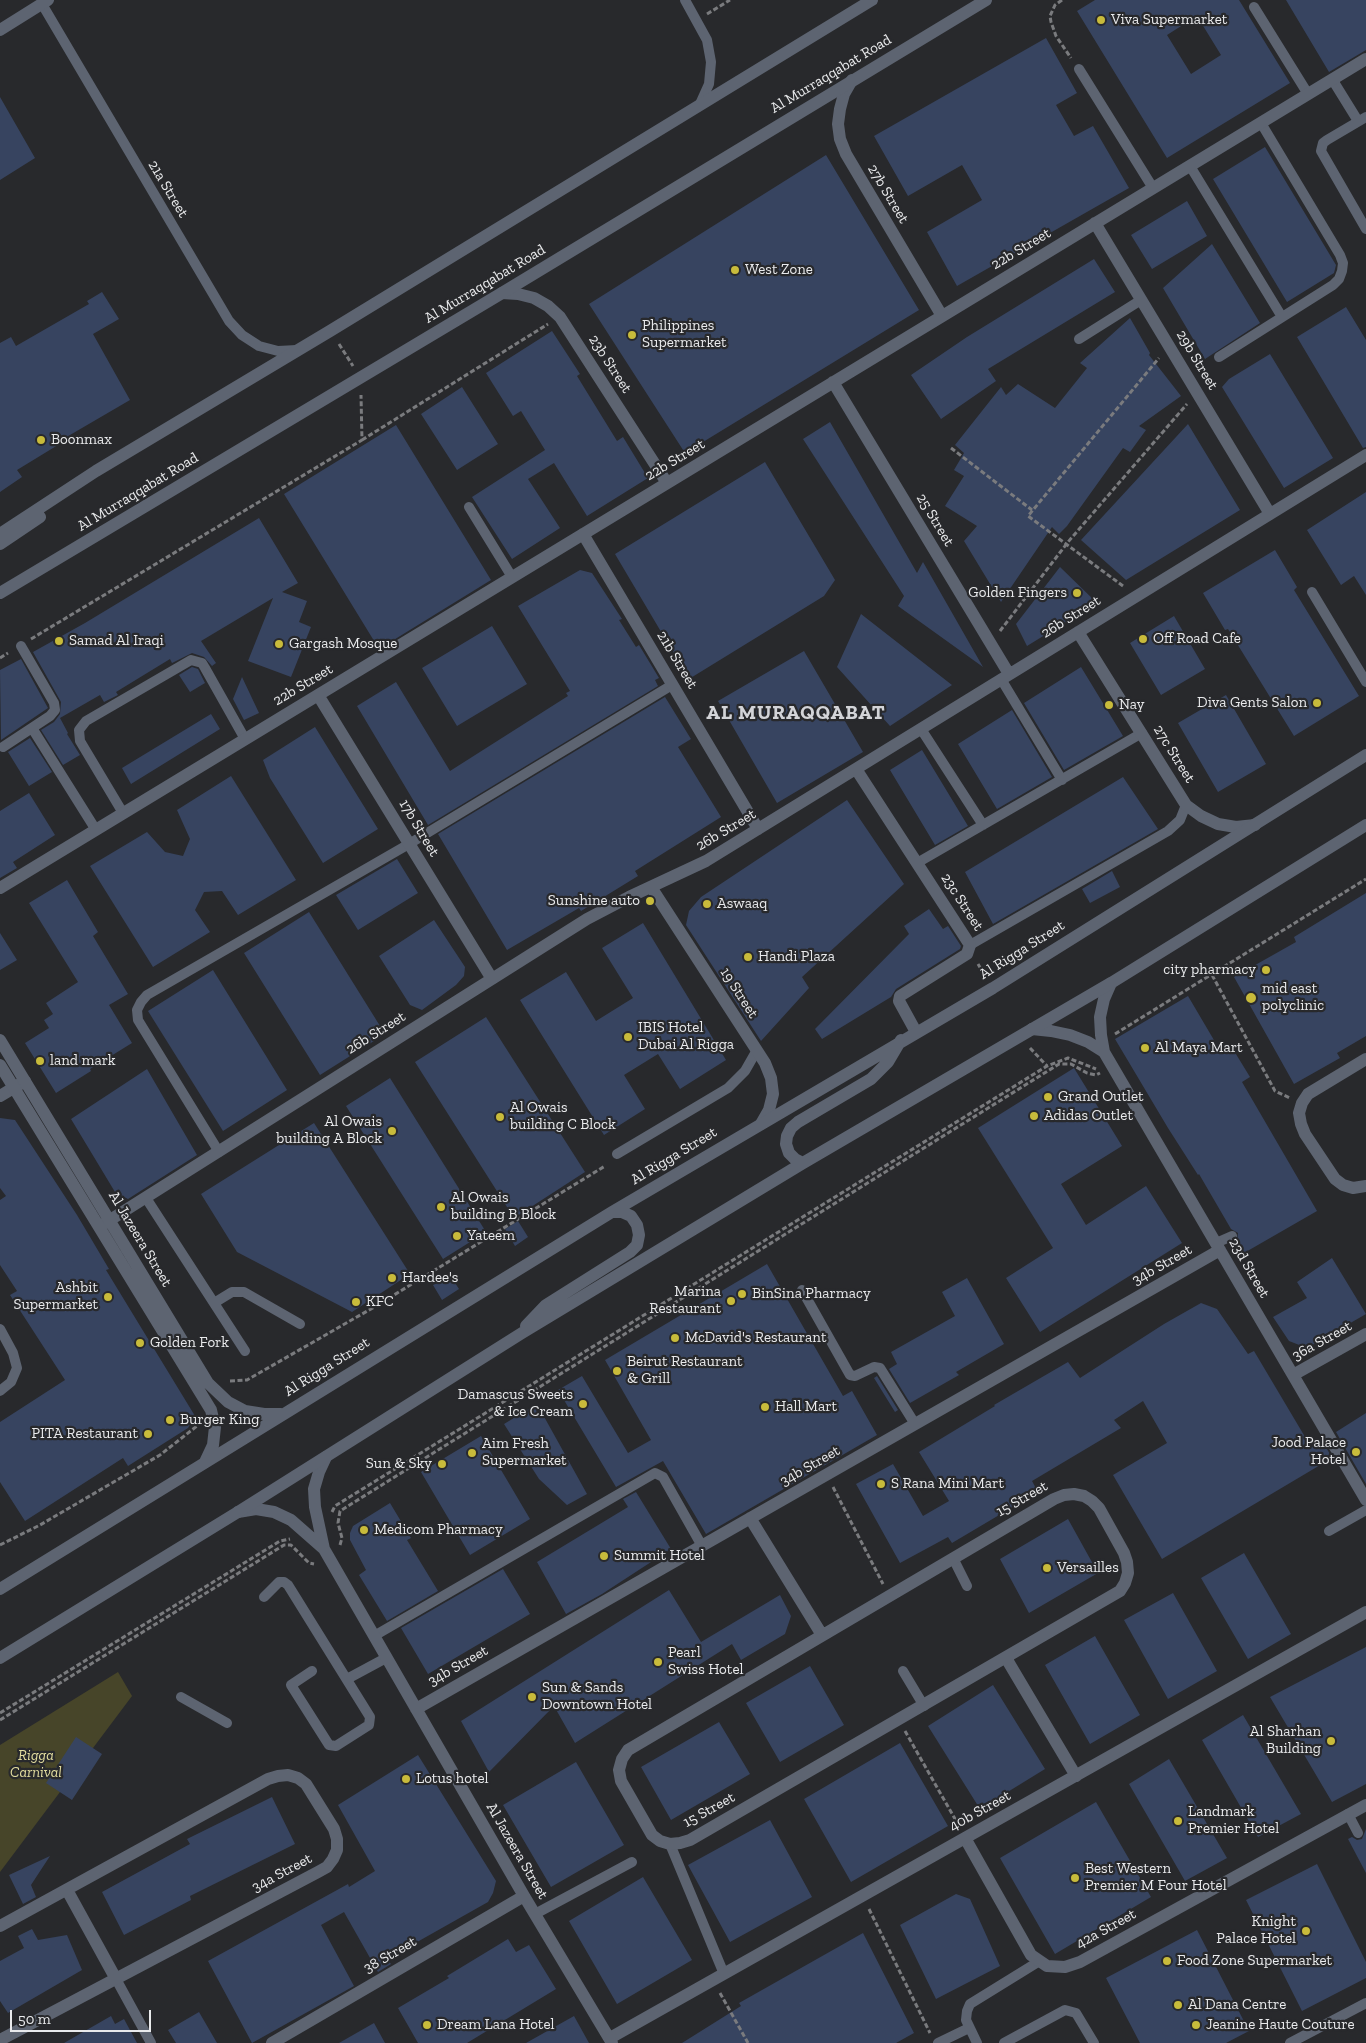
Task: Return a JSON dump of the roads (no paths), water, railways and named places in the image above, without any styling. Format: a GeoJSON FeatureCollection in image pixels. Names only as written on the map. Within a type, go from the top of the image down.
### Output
{"type":"FeatureCollection","features":[{"type":"Feature","properties":{"kind":"street"},"geometry":{"type":"LineString","coordinates":[[0,534],[96,471],[330,331],[872,0]]}},
{"type":"Feature","properties":{"kind":"street","name":"Al Murraqqabat Road"},"geometry":{"type":"LineString","coordinates":[[0,593],[361,378],[986,0]]}},
{"type":"Feature","properties":{"kind":"street"},"geometry":{"type":"LineString","coordinates":[[0,30],[45,2]]}},
{"type":"Feature","properties":{"kind":"street","name":"22b Street"},"geometry":{"type":"LineString","coordinates":[[0,888],[1366,59]]}},
{"type":"Feature","properties":{"kind":"street","name":"27b Street"},"geometry":{"type":"LineString","coordinates":[[852,80],[844,94],[840,108],[838,124],[840,139],[846,154],[942,316]]}},
{"type":"Feature","properties":{"kind":"street","name":"29b Street"},"geometry":{"type":"LineString","coordinates":[[1095,223],[1270,514]]}},
{"type":"Feature","properties":{"kind":"street","name":"23b Street"},"geometry":{"type":"LineString","coordinates":[[502,293],[534,298],[548,306],[560,317],[667,483]]}},
{"type":"Feature","properties":{"kind":"street","name":"25 Street"},"geometry":{"type":"LineString","coordinates":[[833,382],[990,644],[1005,677]]}},
{"type":"Feature","properties":{"kind":"street","name":"26b Street"},"geometry":{"type":"LineString","coordinates":[[105,1224],[587,919],[706,861],[1366,455]]}},
{"type":"Feature","properties":{"kind":"street"},"geometry":{"type":"LineString","coordinates":[[0,544],[47,512],[96,471]]}},
{"type":"Feature","properties":{"kind":"street","name":"21b Street"},"geometry":{"type":"LineString","coordinates":[[583,534],[758,829]]}},
{"type":"Feature","properties":{"kind":"street","name":"27c Street"},"geometry":{"type":"LineString","coordinates":[[1078,632],[1186,805],[1201,816],[1218,824],[1236,827],[1254,825]]}},
{"type":"Feature","properties":{"kind":"street","name":"17b Street"},"geometry":{"type":"LineString","coordinates":[[318,695],[492,979]]}},
{"type":"Feature","properties":{"kind":"street","name":"Al Rigga Street"},"geometry":{"type":"LineString","coordinates":[[0,1589],[612,1212],[901,1040],[993,988],[1366,755]]}},
{"type":"Feature","properties":{"kind":"street","name":"23c Street"},"geometry":{"type":"LineString","coordinates":[[856,769],[970,948],[900,996],[899,1001],[916,1032]]}},
{"type":"Feature","properties":{"kind":"street"},"geometry":{"type":"LineString","coordinates":[[0,1658],[238,1512],[522,1333],[803,1163],[1111,983],[1366,825]]}},
{"type":"Feature","properties":{"kind":"street","name":"19 Street"},"geometry":{"type":"LineString","coordinates":[[651,887],[765,1063],[771,1078],[773,1094],[769,1110],[761,1124]]}},
{"type":"Feature","properties":{"kind":"street","name":"23d Street"},"geometry":{"type":"LineString","coordinates":[[1111,983],[1100,1017],[1104,1052],[1366,1500]]}},
{"type":"Feature","properties":{"kind":"street","name":"23d Street"},"geometry":{"type":"LineString","coordinates":[[1032,1029],[1070,1035],[1088,1042],[1104,1052]]}},
{"type":"Feature","properties":{"kind":"street","name":"Al Jazeera Street"},"geometry":{"type":"LineString","coordinates":[[0,1040],[19,1084],[105,1224],[212,1410],[215,1427],[213,1445],[205,1462]]}},
{"type":"Feature","properties":{"kind":"street"},"geometry":{"type":"LineString","coordinates":[[803,1163],[789,1153],[786,1144],[791,1128],[871,1079],[888,1062],[901,1040]]}},
{"type":"Feature","properties":{"kind":"street"},"geometry":{"type":"LineString","coordinates":[[1366,1059],[1316,1087],[1302,1103],[1299,1113],[1301,1124],[1329,1171],[1344,1184],[1353,1188],[1366,1186]]}},
{"type":"Feature","properties":{"kind":"street","name":"Al Jazeera Street"},"geometry":{"type":"LineString","coordinates":[[0,1065],[19,1084]]}},
{"type":"Feature","properties":{"kind":"street"},"geometry":{"type":"LineString","coordinates":[[0,1096],[19,1084]]}},
{"type":"Feature","properties":{"kind":"street"},"geometry":{"type":"LineString","coordinates":[[522,1333],[528,1322],[546,1305],[630,1252],[637,1245],[638,1230],[631,1216],[622,1212],[612,1212]]}},
{"type":"Feature","properties":{"kind":"street","name":"Al Jazeera Street"},"geometry":{"type":"LineString","coordinates":[[105,1224],[214,1390],[228,1402],[245,1410],[264,1414],[282,1414]]}},
{"type":"Feature","properties":{"kind":"street","name":"34b Street"},"geometry":{"type":"LineString","coordinates":[[416,1709],[827,1475],[1218,1247]]}},
{"type":"Feature","properties":{"kind":"street","name":"36a Street"},"geometry":{"type":"LineString","coordinates":[[1293,1375],[1366,1334]]}},
{"type":"Feature","properties":{"kind":"street","name":"Al Jazeera Street"},"geometry":{"type":"LineString","coordinates":[[326,1457],[318,1472],[314,1490],[315,1507],[327,1554],[524,1896],[613,2041]]}},
{"type":"Feature","properties":{"kind":"street","name":"15 Street"},"geometry":{"type":"LineString","coordinates":[[1074,1494],[1088,1498],[1099,1508],[1124,1553],[1128,1562],[1128,1573],[1120,1591],[690,1840],[680,1844],[670,1844],[660,1841],[652,1835],[620,1781],[620,1765],[628,1750],[953,1558],[1054,1499],[1074,1494]]}},
{"type":"Feature","properties":{"kind":"street","name":"Al Jazeera Street"},"geometry":{"type":"LineString","coordinates":[[238,1512],[256,1510],[274,1512],[291,1520],[327,1554]]}},
{"type":"Feature","properties":{"kind":"street"},"geometry":{"type":"LineString","coordinates":[[750,1518],[822,1635]]}},
{"type":"Feature","properties":{"kind":"street","name":"40b Street"},"geometry":{"type":"LineString","coordinates":[[613,2041],[719,1977],[1366,1612]]}},
{"type":"Feature","properties":{"kind":"street"},"geometry":{"type":"LineString","coordinates":[[1006,1658],[1076,1776]]}},
{"type":"Feature","properties":{"kind":"street","name":"34a Street"},"geometry":{"type":"LineString","coordinates":[[0,1926],[268,1779],[278,1776],[298,1778],[306,1784],[334,1829],[337,1839],[337,1850],[327,1867],[4,2040]]}},
{"type":"Feature","properties":{"kind":"street","name":"42a Street"},"geometry":{"type":"LineString","coordinates":[[1038,1962],[1057,1968],[1073,1965],[1366,1805]]}},
{"type":"Feature","properties":{"kind":"street"},"geometry":{"type":"LineString","coordinates":[[965,1838],[1025,1947],[1038,1962]]}},
{"type":"Feature","properties":{"kind":"street"},"geometry":{"type":"LineString","coordinates":[[67,1890],[116,1979]]}},
{"type":"Feature","properties":{"kind":"street","name":"38 Street"},"geometry":{"type":"LineString","coordinates":[[272,2043],[524,1896]]}},
{"type":"Feature","properties":{"kind":"lane"},"geometry":{"type":"LineString","coordinates":[[685,0],[707,40],[711,62],[709,84],[700,104]]}},
{"type":"Feature","properties":{"kind":"lane","name":"21a Street"},"geometry":{"type":"LineString","coordinates":[[45,2],[229,321],[242,335],[259,346],[278,350],[298,350]]}},
{"type":"Feature","properties":{"kind":"lane"},"geometry":{"type":"LineString","coordinates":[[1254,7],[1308,94]]}},
{"type":"Feature","properties":{"kind":"lane"},"geometry":{"type":"LineString","coordinates":[[1079,69],[1153,188]]}},
{"type":"Feature","properties":{"kind":"lane"},"geometry":{"type":"LineString","coordinates":[[1332,79],[1362,119],[1323,143],[1321,151],[1366,229]]}},
{"type":"Feature","properties":{"kind":"lane"},"geometry":{"type":"LineString","coordinates":[[1219,356],[1333,284],[1339,279],[1343,263],[1261,123]]}},
{"type":"Feature","properties":{"kind":"lane"},"geometry":{"type":"LineString","coordinates":[[1190,166],[1282,317]]}},
{"type":"Feature","properties":{"kind":"lane"},"geometry":{"type":"LineString","coordinates":[[1079,339],[1141,300]]}},
{"type":"Feature","properties":{"kind":"lane"},"geometry":{"type":"LineString","coordinates":[[469,507],[512,577]]}},
{"type":"Feature","properties":{"kind":"lane"},"geometry":{"type":"LineString","coordinates":[[1312,592],[1366,682]]}},
{"type":"Feature","properties":{"kind":"lane"},"geometry":{"type":"LineString","coordinates":[[3,747],[53,714],[56,706],[21,646]]}},
{"type":"Feature","properties":{"kind":"lane"},"geometry":{"type":"LineString","coordinates":[[123,813],[80,741],[79,730],[86,721],[192,660],[197,661],[205,668],[245,739]]}},
{"type":"Feature","properties":{"kind":"lane"},"geometry":{"type":"LineString","coordinates":[[1005,677],[1062,780]]}},
{"type":"Feature","properties":{"kind":"lane"},"geometry":{"type":"LineString","coordinates":[[219,1152],[138,1020],[137,1010],[147,995],[409,844],[672,685]]}},
{"type":"Feature","properties":{"kind":"lane"},"geometry":{"type":"LineString","coordinates":[[32,728],[96,830]]}},
{"type":"Feature","properties":{"kind":"lane"},"geometry":{"type":"LineString","coordinates":[[921,729],[983,825]]}},
{"type":"Feature","properties":{"kind":"lane"},"geometry":{"type":"LineString","coordinates":[[917,863],[1142,733]]}},
{"type":"Feature","properties":{"kind":"lane"},"geometry":{"type":"LineString","coordinates":[[970,948],[1168,831],[1180,820],[1186,805]]}},
{"type":"Feature","properties":{"kind":"lane"},"geometry":{"type":"LineString","coordinates":[[617,1154],[728,1088],[746,1071],[757,1050]]}},
{"type":"Feature","properties":{"kind":"lane"},"geometry":{"type":"LineString","coordinates":[[146,1198],[245,1351]]}},
{"type":"Feature","properties":{"kind":"lane"},"geometry":{"type":"LineString","coordinates":[[1218,1247],[1232,1236]]}},
{"type":"Feature","properties":{"kind":"lane"},"geometry":{"type":"LineString","coordinates":[[802,1290],[850,1375],[856,1376],[874,1367],[880,1368],[915,1424]]}},
{"type":"Feature","properties":{"kind":"lane"},"geometry":{"type":"LineString","coordinates":[[214,1303],[232,1292],[244,1292],[300,1324]]}},
{"type":"Feature","properties":{"kind":"lane"},"geometry":{"type":"LineString","coordinates":[[0,1329],[13,1353],[17,1368],[11,1382],[0,1392]]}},
{"type":"Feature","properties":{"kind":"lane"},"geometry":{"type":"LineString","coordinates":[[374,1636],[655,1473],[662,1477],[702,1546]]}},
{"type":"Feature","properties":{"kind":"lane"},"geometry":{"type":"LineString","coordinates":[[1329,1531],[1366,1510]]}},
{"type":"Feature","properties":{"kind":"lane"},"geometry":{"type":"LineString","coordinates":[[953,1558],[967,1586]]}},
{"type":"Feature","properties":{"kind":"lane"},"geometry":{"type":"LineString","coordinates":[[264,1597],[279,1582],[284,1582],[288,1585],[370,1717],[371,1722],[368,1727],[336,1746],[327,1743],[291,1685],[312,1672]]}},
{"type":"Feature","properties":{"kind":"lane"},"geometry":{"type":"LineString","coordinates":[[347,1679],[386,1658]]}},
{"type":"Feature","properties":{"kind":"lane"},"geometry":{"type":"LineString","coordinates":[[903,1671],[924,1706]]}},
{"type":"Feature","properties":{"kind":"lane"},"geometry":{"type":"LineString","coordinates":[[182,1698],[227,1723]]}},
{"type":"Feature","properties":{"kind":"lane"},"geometry":{"type":"LineString","coordinates":[[1348,1814],[1358,1833]]}},
{"type":"Feature","properties":{"kind":"lane"},"geometry":{"type":"LineString","coordinates":[[670,1844],[719,1977]]}},
{"type":"Feature","properties":{"kind":"lane"},"geometry":{"type":"LineString","coordinates":[[535,1914],[632,1862]]}},
{"type":"Feature","properties":{"kind":"lane"},"geometry":{"type":"LineString","coordinates":[[978,2043],[966,2020],[970,2004],[1038,1962]]}},
{"type":"Feature","properties":{"kind":"lane"},"geometry":{"type":"LineString","coordinates":[[116,1979],[151,2043]]}},
{"type":"Feature","properties":{"kind":"lane"},"geometry":{"type":"LineString","coordinates":[[1290,2043],[1366,2003]]}},
{"type":"Feature","properties":{"kind":"lane"},"geometry":{"type":"LineString","coordinates":[[1004,2043],[1065,2010],[1076,2013],[1094,2043]]}},
{"type":"Feature","properties":{"kind":"lane"},"geometry":{"type":"LineString","coordinates":[[938,2043],[969,2028]]}},
{"type":"Feature","properties":{"kind":"place","name":"Viva Supermarket"},"geometry":{"type":"Point","coordinates":[1101,20]}},
{"type":"Feature","properties":{"kind":"place","name":"West Zone"},"geometry":{"type":"Point","coordinates":[735,270]}},
{"type":"Feature","properties":{"kind":"place","name":"Philippines Supermarket"},"geometry":{"type":"Point","coordinates":[632,335]}},
{"type":"Feature","properties":{"kind":"place","name":"Boonmax"},"geometry":{"type":"Point","coordinates":[41,440]}},
{"type":"Feature","properties":{"kind":"place","name":"Golden Fingers"},"geometry":{"type":"Point","coordinates":[1077,593]}},
{"type":"Feature","properties":{"kind":"place","name":"Off Road Cafe"},"geometry":{"type":"Point","coordinates":[1143,639]}},
{"type":"Feature","properties":{"kind":"place","name":"Samad Al Iraqi"},"geometry":{"type":"Point","coordinates":[59,641]}},
{"type":"Feature","properties":{"kind":"place","name":"Gargash Mosque"},"geometry":{"type":"Point","coordinates":[279,644]}},
{"type":"Feature","properties":{"kind":"place","name":"Diva Gents Salon"},"geometry":{"type":"Point","coordinates":[1317,703]}},
{"type":"Feature","properties":{"kind":"place","name":"Nay"},"geometry":{"type":"Point","coordinates":[1109,705]}},
{"type":"Feature","properties":{"kind":"place","name":"Sunshine auto"},"geometry":{"type":"Point","coordinates":[650,901]}},
{"type":"Feature","properties":{"kind":"place","name":"Aswaaq"},"geometry":{"type":"Point","coordinates":[707,904]}},
{"type":"Feature","properties":{"kind":"place","name":"Handi Plaza"},"geometry":{"type":"Point","coordinates":[748,957]}},
{"type":"Feature","properties":{"kind":"place","name":"city pharmacy"},"geometry":{"type":"Point","coordinates":[1266,970]}},
{"type":"Feature","properties":{"kind":"place","name":"mid east polyclinic"},"geometry":{"type":"Point","coordinates":[1251,998]}},
{"type":"Feature","properties":{"kind":"place","name":"IBIS Hotel Dubai Al Rigga"},"geometry":{"type":"Point","coordinates":[628,1037]}},
{"type":"Feature","properties":{"kind":"place","name":"Al Maya Mart"},"geometry":{"type":"Point","coordinates":[1145,1048]}},
{"type":"Feature","properties":{"kind":"place","name":"land mark"},"geometry":{"type":"Point","coordinates":[40,1061]}},
{"type":"Feature","properties":{"kind":"place","name":"Grand Outlet"},"geometry":{"type":"Point","coordinates":[1048,1097]}},
{"type":"Feature","properties":{"kind":"place","name":"Adidas Outlet"},"geometry":{"type":"Point","coordinates":[1034,1116]}},
{"type":"Feature","properties":{"kind":"place","name":"Al Owais building C Block"},"geometry":{"type":"Point","coordinates":[500,1117]}},
{"type":"Feature","properties":{"kind":"place","name":"Al Owais building A Block"},"geometry":{"type":"Point","coordinates":[392,1131]}},
{"type":"Feature","properties":{"kind":"place","name":"Al Owais building B Block"},"geometry":{"type":"Point","coordinates":[441,1207]}},
{"type":"Feature","properties":{"kind":"place","name":"Yateem"},"geometry":{"type":"Point","coordinates":[457,1236]}},
{"type":"Feature","properties":{"kind":"place","name":"Hardee's"},"geometry":{"type":"Point","coordinates":[392,1278]}},
{"type":"Feature","properties":{"kind":"place","name":"BinSina Pharmacy"},"geometry":{"type":"Point","coordinates":[742,1294]}},
{"type":"Feature","properties":{"kind":"place","name":"Ashbit Supermarket"},"geometry":{"type":"Point","coordinates":[108,1297]}},
{"type":"Feature","properties":{"kind":"place","name":"Marina Restaurant"},"geometry":{"type":"Point","coordinates":[731,1301]}},
{"type":"Feature","properties":{"kind":"place","name":"KFC"},"geometry":{"type":"Point","coordinates":[356,1302]}},
{"type":"Feature","properties":{"kind":"place","name":"McDavid's Restaurant"},"geometry":{"type":"Point","coordinates":[675,1338]}},
{"type":"Feature","properties":{"kind":"place","name":"Golden Fork"},"geometry":{"type":"Point","coordinates":[140,1343]}},
{"type":"Feature","properties":{"kind":"place","name":"Beirut Restaurant & Grill"},"geometry":{"type":"Point","coordinates":[617,1371]}},
{"type":"Feature","properties":{"kind":"place","name":"Damascus Sweets & Ice Cream"},"geometry":{"type":"Point","coordinates":[583,1404]}},
{"type":"Feature","properties":{"kind":"place","name":"Hall Mart"},"geometry":{"type":"Point","coordinates":[765,1407]}},
{"type":"Feature","properties":{"kind":"place","name":"Burger King"},"geometry":{"type":"Point","coordinates":[170,1420]}},
{"type":"Feature","properties":{"kind":"place","name":"PITA Restaurant"},"geometry":{"type":"Point","coordinates":[148,1434]}},
{"type":"Feature","properties":{"kind":"place","name":"Jood Palace Hotel"},"geometry":{"type":"Point","coordinates":[1356,1452]}},
{"type":"Feature","properties":{"kind":"place","name":"Aim Fresh Supermarket"},"geometry":{"type":"Point","coordinates":[472,1453]}},
{"type":"Feature","properties":{"kind":"place","name":"Sun & Sky"},"geometry":{"type":"Point","coordinates":[442,1464]}},
{"type":"Feature","properties":{"kind":"place","name":"S Rana Mini Mart"},"geometry":{"type":"Point","coordinates":[881,1484]}},
{"type":"Feature","properties":{"kind":"place","name":"Medicom Pharmacy"},"geometry":{"type":"Point","coordinates":[364,1530]}},
{"type":"Feature","properties":{"kind":"place","name":"Summit Hotel"},"geometry":{"type":"Point","coordinates":[604,1556]}},
{"type":"Feature","properties":{"kind":"place","name":"Versailles"},"geometry":{"type":"Point","coordinates":[1047,1568]}},
{"type":"Feature","properties":{"kind":"place","name":"Pearl Swiss Hotel"},"geometry":{"type":"Point","coordinates":[658,1662]}},
{"type":"Feature","properties":{"kind":"place","name":"Sun & Sands Downtown Hotel"},"geometry":{"type":"Point","coordinates":[532,1697]}},
{"type":"Feature","properties":{"kind":"place","name":"Al Sharhan Building"},"geometry":{"type":"Point","coordinates":[1331,1741]}},
{"type":"Feature","properties":{"kind":"place","name":"Lotus hotel"},"geometry":{"type":"Point","coordinates":[406,1779]}},
{"type":"Feature","properties":{"kind":"place","name":"Landmark Premier Hotel"},"geometry":{"type":"Point","coordinates":[1178,1821]}},
{"type":"Feature","properties":{"kind":"place","name":"Best Western Premier M Four Hotel"},"geometry":{"type":"Point","coordinates":[1075,1878]}},
{"type":"Feature","properties":{"kind":"place","name":"Knight Palace Hotel"},"geometry":{"type":"Point","coordinates":[1306,1931]}},
{"type":"Feature","properties":{"kind":"place","name":"Food Zone Supermarket"},"geometry":{"type":"Point","coordinates":[1167,1961]}},
{"type":"Feature","properties":{"kind":"place","name":"Al Dana Centre"},"geometry":{"type":"Point","coordinates":[1178,2005]}},
{"type":"Feature","properties":{"kind":"place","name":"Dream Lana Hotel"},"geometry":{"type":"Point","coordinates":[427,2025]}},
{"type":"Feature","properties":{"kind":"place","name":"Jeanine Haute Couture"},"geometry":{"type":"Point","coordinates":[1196,2025]}},
{"type":"Feature","properties":{"kind":"district","name":"AL MURAQQABAT"},"geometry":{"type":"Point","coordinates":[796,713]}},
{"type":"Feature","properties":{"kind":"park label","name":"Rigga Carnival"},"geometry":{"type":"Point","coordinates":[36,1764]}}]}
